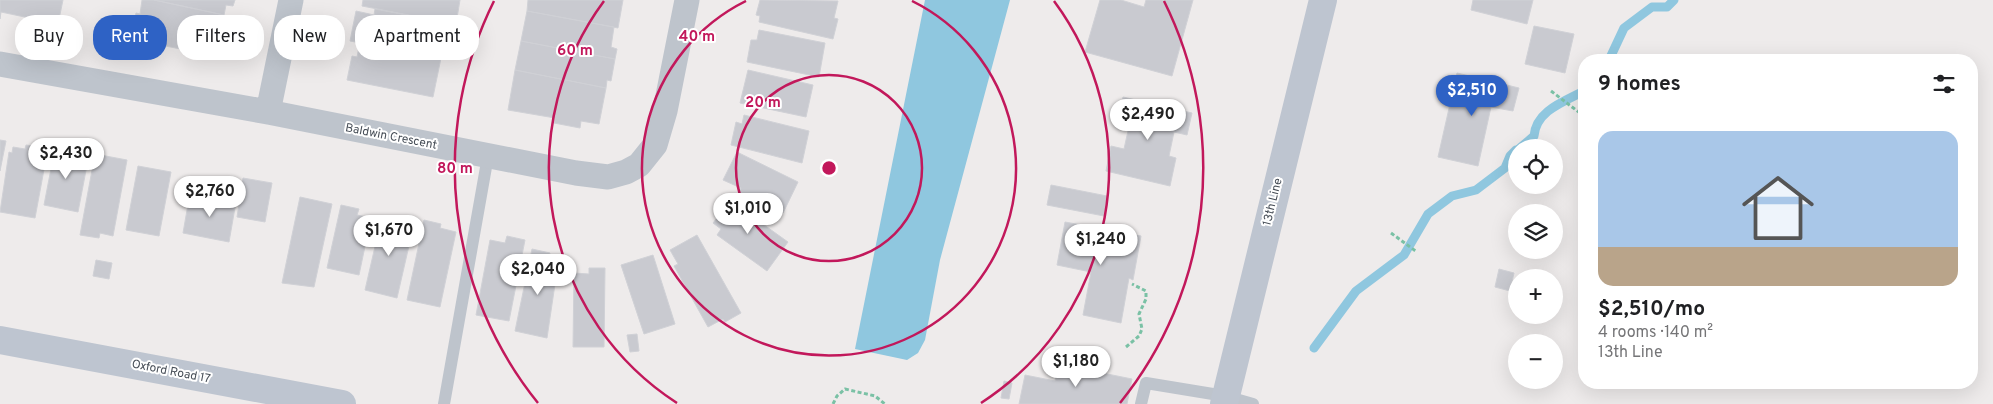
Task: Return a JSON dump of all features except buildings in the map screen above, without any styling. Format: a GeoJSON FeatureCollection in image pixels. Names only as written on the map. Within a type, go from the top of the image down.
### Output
{"type":"FeatureCollection","features":[{"type":"Feature","properties":{"kind":"main road","name":"13th Line"},"geometry":{"type":"LineString","coordinates":[[1224,400],[1323,0]]}},
{"type":"Feature","properties":{"kind":"main road","name":"Oxford Road 17"},"geometry":{"type":"LineString","coordinates":[[0,340],[342,404]]}},
{"type":"Feature","properties":{"kind":"street"},"geometry":{"type":"LineString","coordinates":[[268,112],[291,0]]}},
{"type":"Feature","properties":{"kind":"street","name":"Baldwin Crescent"},"geometry":{"type":"LineString","coordinates":[[0,64],[268,112],[576,174],[608,177],[626,172],[639,165],[656,145],[687,0]]}},
{"type":"Feature","properties":{"kind":"lane"},"geometry":{"type":"LineString","coordinates":[[444,404],[488,156]]}},
{"type":"Feature","properties":{"kind":"lane"},"geometry":{"type":"LineString","coordinates":[[1141,404],[1146,383],[1224,400],[1253,404]]}},
{"type":"Feature","properties":{"kind":"path"},"geometry":{"type":"LineString","coordinates":[[1551,91],[1578,111]]}},
{"type":"Feature","properties":{"kind":"path"},"geometry":{"type":"LineString","coordinates":[[1391,233],[1417,252]]}},
{"type":"Feature","properties":{"kind":"path"},"geometry":{"type":"LineString","coordinates":[[1126,347],[1139,336],[1142,330],[1139,314],[1146,299],[1146,291],[1132,284]]}},
{"type":"Feature","properties":{"kind":"path"},"geometry":{"type":"LineString","coordinates":[[833,404],[837,396],[845,389],[875,396],[885,404]]}},
{"type":"Feature","properties":{"kind":"water"},"geometry":{"type":"Polygon","coordinates":[[[925,0],[1010,0],[940,260],[925,340],[918,353],[907,360],[855,349],[925,0]]]}},
{"type":"Feature","properties":{"kind":"waterway"},"geometry":{"type":"LineString","coordinates":[[1612,54],[1624,28],[1652,7],[1667,7],[1674,0]]}},
{"type":"Feature","properties":{"kind":"waterway"},"geometry":{"type":"LineString","coordinates":[[1530,139],[1534,136],[1536,127],[1545,114],[1559,103],[1578,94]]}},
{"type":"Feature","properties":{"kind":"waterway"},"geometry":{"type":"LineString","coordinates":[[1314,348],[1356,291],[1404,255],[1428,214],[1452,196],[1476,190],[1505,168],[1508,161]]}}]}
